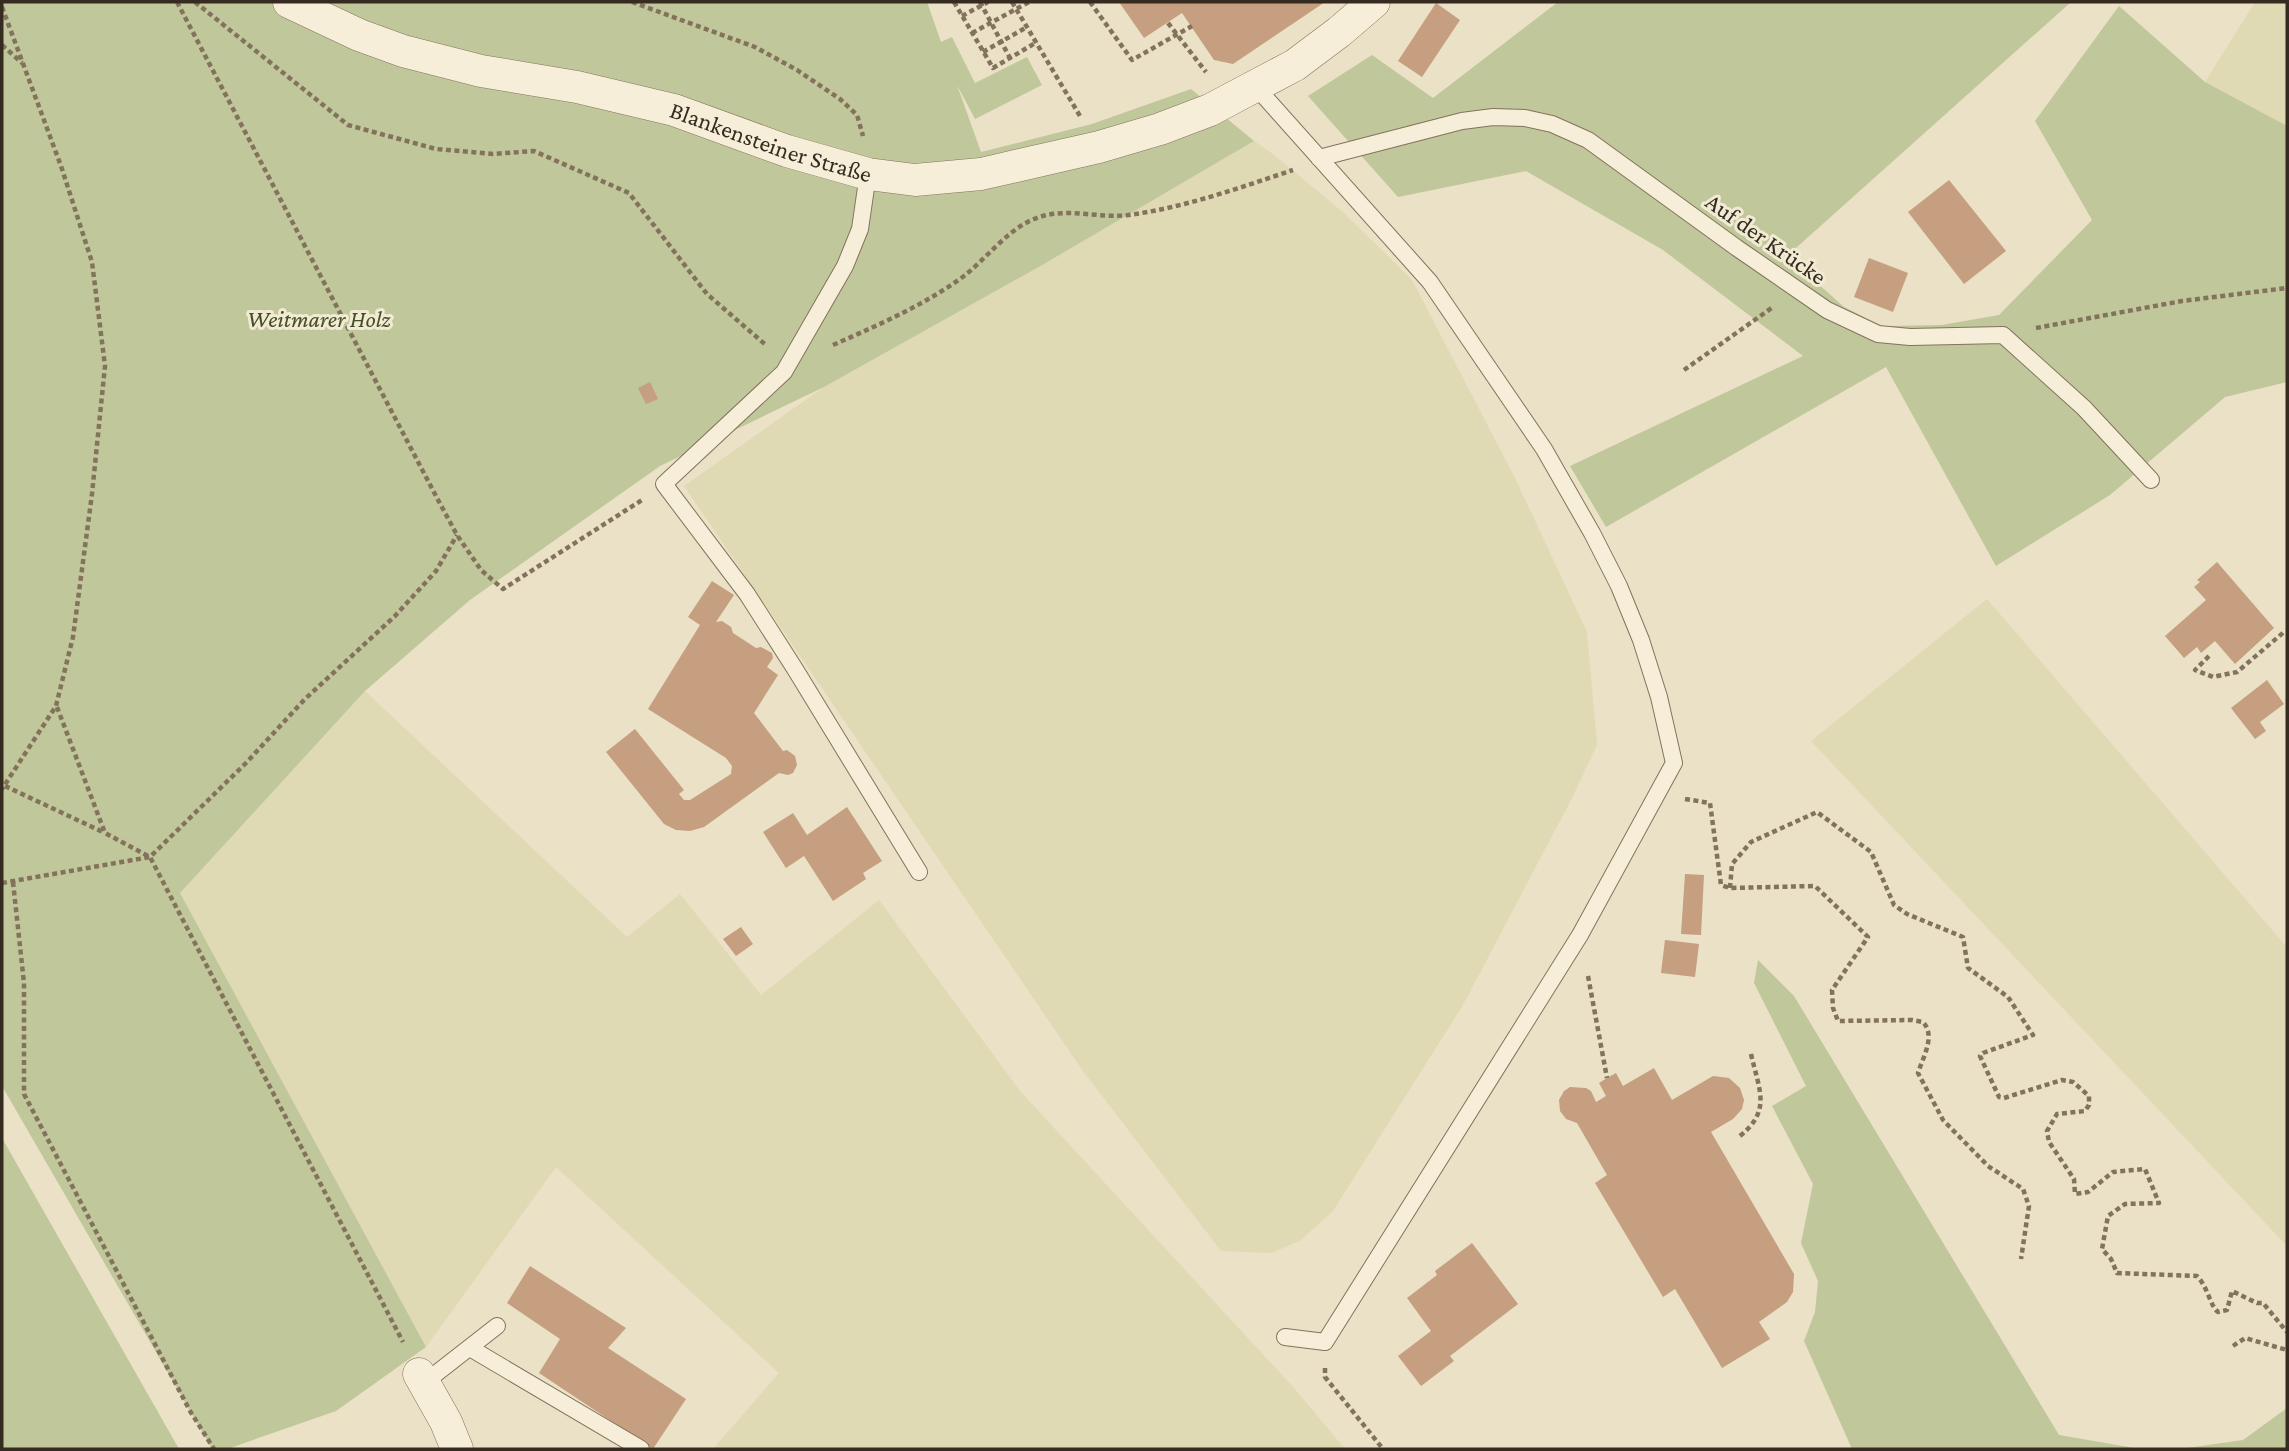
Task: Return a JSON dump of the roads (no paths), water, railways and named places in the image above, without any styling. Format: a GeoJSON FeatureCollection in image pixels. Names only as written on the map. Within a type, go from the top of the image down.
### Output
{"type":"FeatureCollection","features":[{"type":"Feature","properties":{"kind":"street","name":"Blankensteiner Straße"},"geometry":{"type":"LineString","coordinates":[[289,2],[359,35],[402,51],[481,71],[577,88],[674,110],[787,151],[868,174],[915,180],[981,174],[1099,147],[1160,129],[1227,101],[1295,65],[1374,2]]}},
{"type":"Feature","properties":{"kind":"street"},"geometry":{"type":"LineString","coordinates":[[422,1379],[446,1422],[457,1449]]}},
{"type":"Feature","properties":{"kind":"lane"},"geometry":{"type":"LineString","coordinates":[[1256,87],[1430,282],[1501,390],[1544,449],[1619,586],[1659,697],[1674,764],[1580,935],[1325,1342],[1285,1337]]}},
{"type":"Feature","properties":{"kind":"lane","name":"Auf der Krücke"},"geometry":{"type":"LineString","coordinates":[[1319,158],[1462,121],[1493,117],[1525,118],[1552,124],[1597,147],[1827,310],[1878,334],[1910,337],[2003,335],[2084,408],[2151,480]]}},
{"type":"Feature","properties":{"kind":"lane"},"geometry":{"type":"LineString","coordinates":[[868,174],[860,229],[845,266],[784,372],[664,484],[747,594],[919,872]]}},
{"type":"Feature","properties":{"kind":"lane"},"geometry":{"type":"LineString","coordinates":[[422,1379],[470,1348],[497,1326]]}},
{"type":"Feature","properties":{"kind":"lane"},"geometry":{"type":"LineString","coordinates":[[470,1348],[641,1449]]}},
{"type":"Feature","properties":{"kind":"park label","name":"Weitmarer Holz"},"geometry":{"type":"Point","coordinates":[319,319]}}]}
